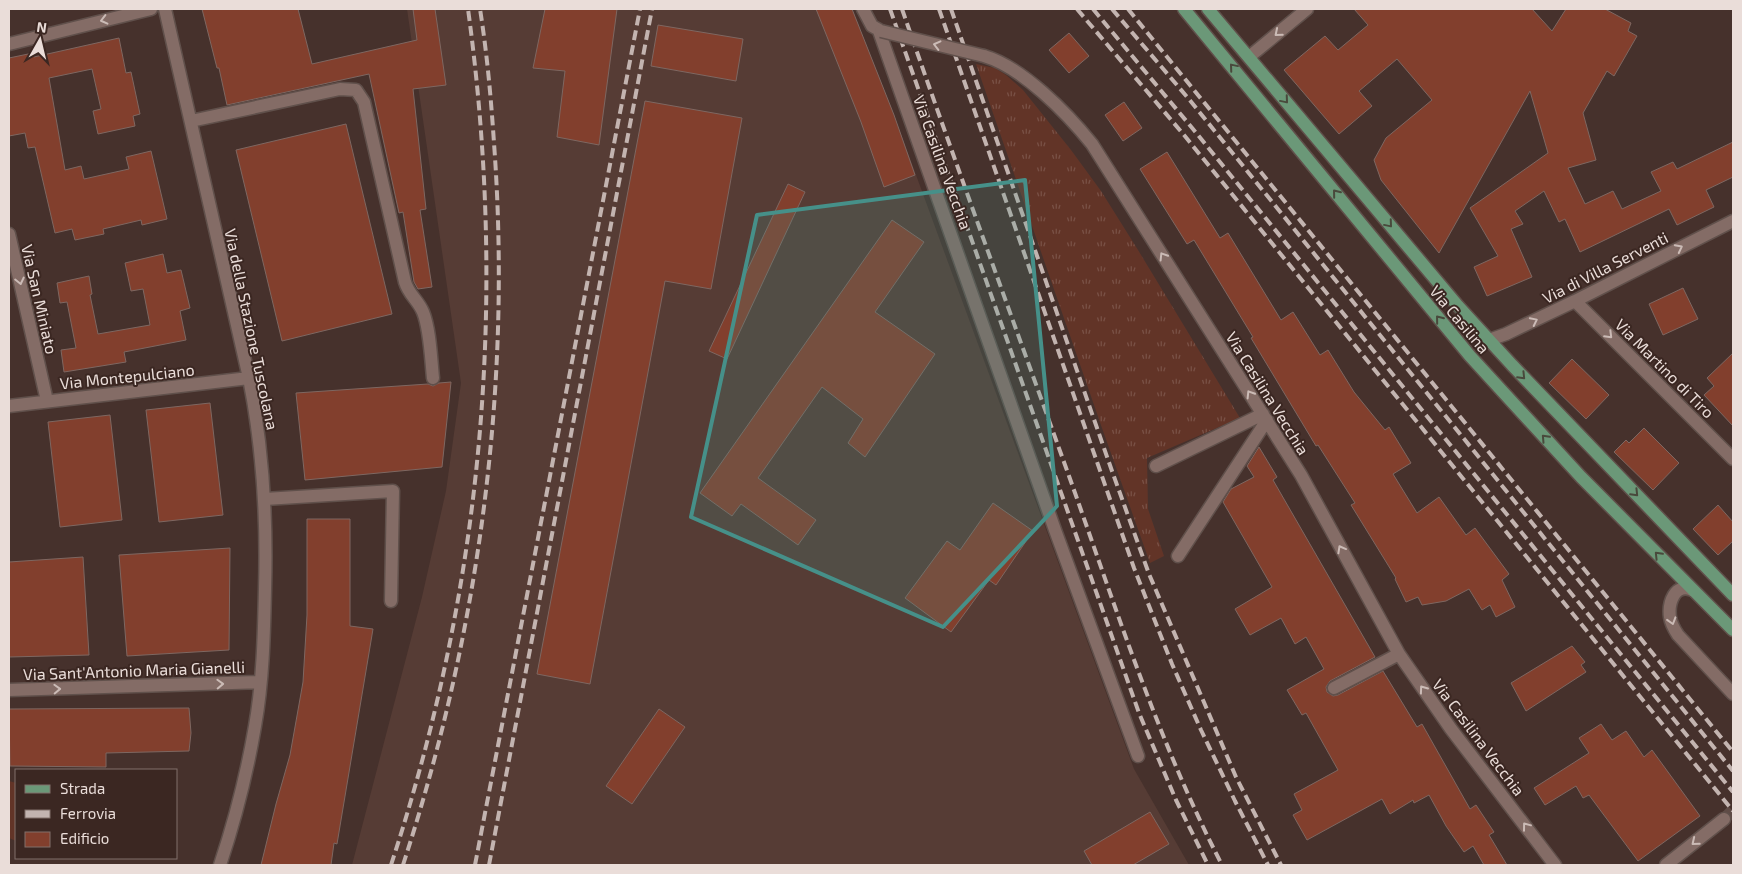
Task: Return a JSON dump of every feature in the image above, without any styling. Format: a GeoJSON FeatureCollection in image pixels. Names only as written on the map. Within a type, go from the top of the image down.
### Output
{"type":"FeatureCollection","features":[{"type":"Feature","properties":{"kind":"main road","name":"Via Casilina"},"geometry":{"type":"LineString","coordinates":[[1184,9],[1470,356],[1581,476],[1733,630]]}},
{"type":"Feature","properties":{"kind":"main road","name":"Via Casilina"},"geometry":{"type":"LineString","coordinates":[[1208,9],[1442,288],[1489,340],[1733,595]]}},
{"type":"Feature","properties":{"kind":"street"},"geometry":{"type":"LineString","coordinates":[[9,44],[152,9]]}},
{"type":"Feature","properties":{"kind":"street","name":"Via della Stazione Tuscolana"},"geometry":{"type":"LineString","coordinates":[[165,9],[249,378],[258,430],[265,499],[267,554],[264,645],[255,724],[244,782],[220,865]]}},
{"type":"Feature","properties":{"kind":"street","name":"Via Casilina Vecchia"},"geometry":{"type":"LineString","coordinates":[[863,9],[870,24],[880,31],[1002,62],[1016,71],[1060,109],[1092,144],[1301,475],[1399,654],[1451,729],[1555,865]]}},
{"type":"Feature","properties":{"kind":"street"},"geometry":{"type":"LineString","coordinates":[[1249,57],[1307,9]]}},
{"type":"Feature","properties":{"kind":"street","name":"Via Casilina Vecchia"},"geometry":{"type":"LineString","coordinates":[[880,31],[1058,539],[1138,756]]}},
{"type":"Feature","properties":{"kind":"street"},"geometry":{"type":"LineString","coordinates":[[190,121],[340,89],[356,90],[364,102],[405,282],[424,316],[433,378]]}},
{"type":"Feature","properties":{"kind":"street","name":"Via di Villa Serventi"},"geometry":{"type":"LineString","coordinates":[[1489,340],[1506,334],[1575,301],[1733,221]]}},
{"type":"Feature","properties":{"kind":"street","name":"Via San Miniato"},"geometry":{"type":"LineString","coordinates":[[9,234],[47,401]]}},
{"type":"Feature","properties":{"kind":"street","name":"Via Martino di Tiro"},"geometry":{"type":"LineString","coordinates":[[1575,301],[1733,459]]}},
{"type":"Feature","properties":{"kind":"street","name":"Via Montepulciano"},"geometry":{"type":"LineString","coordinates":[[9,406],[249,378]]}},
{"type":"Feature","properties":{"kind":"street"},"geometry":{"type":"LineString","coordinates":[[1156,466],[1265,417]]}},
{"type":"Feature","properties":{"kind":"street"},"geometry":{"type":"LineString","coordinates":[[1178,556],[1265,417]]}},
{"type":"Feature","properties":{"kind":"street"},"geometry":{"type":"LineString","coordinates":[[265,499],[393,491],[390,601]]}},
{"type":"Feature","properties":{"kind":"street"},"geometry":{"type":"LineString","coordinates":[[1692,590],[1681,589],[1673,597],[1670,608],[1672,624],[1678,635],[1733,694]]}},
{"type":"Feature","properties":{"kind":"street"},"geometry":{"type":"LineString","coordinates":[[1334,688],[1399,654]]}},
{"type":"Feature","properties":{"kind":"street","name":"Via Sant'Antonio Maria Gianelli"},"geometry":{"type":"LineString","coordinates":[[9,690],[260,682]]}},
{"type":"Feature","properties":{"kind":"street"},"geometry":{"type":"LineString","coordinates":[[1666,865],[1724,819]]}},
{"type":"Feature","properties":{"kind":"highlighted area"},"geometry":{"type":"Polygon","coordinates":[[[1025,180],[1057,506],[943,627],[691,517],[757,215],[1025,180]]]}},
{"type":"Feature","properties":{"kind":"shaded area"},"geometry":{"type":"Polygon","coordinates":[[[407,9],[852,9],[894,115],[1134,769],[1189,865],[352,865],[422,597],[446,491],[461,383],[407,9]]]}},
{"type":"Feature","properties":{"kind":"green space"},"geometry":{"type":"Polygon","coordinates":[[[976,64],[995,68],[1023,90],[1071,150],[1101,191],[1240,418],[1147,458],[1148,509],[1164,556],[1150,563],[1102,428],[976,64]]]}},
{"type":"Feature","properties":{"kind":"green space"},"geometry":{"type":"Polygon","coordinates":[[[9,781],[15,783],[15,841],[9,838],[9,781]]]}},
{"type":"Feature","properties":{"kind":"building"},"geometry":{"type":"Polygon","coordinates":[[[202,9],[298,9],[312,64],[417,40],[413,9],[435,9],[446,85],[413,89],[426,209],[420,210],[432,287],[418,289],[414,282],[403,212],[399,213],[369,74],[227,105],[219,68],[217,68],[202,9]]]}},
{"type":"Feature","properties":{"kind":"building"},"geometry":{"type":"Polygon","coordinates":[[[545,9],[617,9],[599,145],[557,137],[565,71],[533,68],[545,9]]]}},
{"type":"Feature","properties":{"kind":"building"},"geometry":{"type":"Polygon","coordinates":[[[816,9],[852,9],[894,115],[915,175],[884,187],[861,122],[816,9]]]}},
{"type":"Feature","properties":{"kind":"building"},"geometry":{"type":"Polygon","coordinates":[[[1354,9],[1532,9],[1552,31],[1566,9],[1605,9],[1631,23],[1628,31],[1637,36],[1614,76],[1607,71],[1583,113],[1596,160],[1568,168],[1585,204],[1613,191],[1622,209],[1661,191],[1651,172],[1673,162],[1677,169],[1733,142],[1733,177],[1706,190],[1714,207],[1677,225],[1669,209],[1580,252],[1565,219],[1559,222],[1544,191],[1515,211],[1523,224],[1511,229],[1532,277],[1487,296],[1474,267],[1498,256],[1470,208],[1548,153],[1530,91],[1439,253],[1381,180],[1374,160],[1386,138],[1432,100],[1397,59],[1359,91],[1372,106],[1339,134],[1284,70],[1325,36],[1338,50],[1368,25],[1354,9]]]}},
{"type":"Feature","properties":{"kind":"building"},"geometry":{"type":"Polygon","coordinates":[[[658,25],[743,39],[736,81],[651,66],[658,25]]]}},
{"type":"Feature","properties":{"kind":"building"},"geometry":{"type":"Polygon","coordinates":[[[1069,33],[1089,56],[1069,73],[1049,50],[1069,33]]]}},
{"type":"Feature","properties":{"kind":"building"},"geometry":{"type":"Polygon","coordinates":[[[119,38],[126,73],[131,72],[140,114],[133,116],[135,126],[98,134],[93,111],[101,109],[92,69],[49,78],[65,170],[81,166],[84,179],[129,169],[126,157],[151,151],[167,219],[142,225],[141,220],[103,229],[104,234],[75,240],[72,229],[55,233],[35,147],[28,148],[25,133],[9,136],[9,58],[33,53],[34,57],[119,38]]]}},
{"type":"Feature","properties":{"kind":"building"},"geometry":{"type":"Polygon","coordinates":[[[645,101],[742,118],[711,289],[665,281],[590,684],[537,674],[645,101]]]}},
{"type":"Feature","properties":{"kind":"building"},"geometry":{"type":"Polygon","coordinates":[[[1124,102],[1142,128],[1123,141],[1105,115],[1124,102]]]}},
{"type":"Feature","properties":{"kind":"building"},"geometry":{"type":"Polygon","coordinates":[[[346,124],[392,314],[282,341],[236,150],[346,124]]]}},
{"type":"Feature","properties":{"kind":"building"},"geometry":{"type":"Polygon","coordinates":[[[1167,152],[1220,238],[1228,233],[1281,320],[1293,312],[1320,355],[1328,350],[1354,392],[1385,430],[1389,427],[1411,463],[1393,474],[1417,513],[1439,497],[1466,535],[1475,528],[1509,574],[1502,580],[1515,607],[1496,617],[1490,605],[1482,610],[1469,589],[1446,601],[1422,605],[1418,597],[1406,602],[1396,578],[1351,505],[1355,503],[1318,445],[1316,446],[1194,240],[1187,244],[1140,169],[1167,152]]]}},
{"type":"Feature","properties":{"kind":"building"},"geometry":{"type":"Polygon","coordinates":[[[788,184],[805,192],[727,359],[709,351],[788,184]]]}},
{"type":"Feature","properties":{"kind":"building"},"geometry":{"type":"Polygon","coordinates":[[[892,220],[924,242],[875,312],[935,354],[865,457],[848,443],[863,419],[822,387],[758,478],[816,520],[798,545],[741,504],[732,516],[700,493],[892,220]]]}},
{"type":"Feature","properties":{"kind":"building"},"geometry":{"type":"Polygon","coordinates":[[[163,254],[167,273],[181,270],[190,308],[180,311],[186,340],[124,352],[126,362],[64,372],[61,350],[76,348],[67,302],[60,303],[57,283],[89,276],[92,294],[90,295],[98,334],[150,325],[143,289],[131,291],[125,263],[163,254]]]}},
{"type":"Feature","properties":{"kind":"building"},"geometry":{"type":"Polygon","coordinates":[[[1683,288],[1698,319],[1663,335],[1649,304],[1683,288]]]}},
{"type":"Feature","properties":{"kind":"building"},"geometry":{"type":"Polygon","coordinates":[[[1733,353],[1733,426],[1704,395],[1714,386],[1707,378],[1733,353]]]}},
{"type":"Feature","properties":{"kind":"building"},"geometry":{"type":"Polygon","coordinates":[[[1572,359],[1609,395],[1586,419],[1549,383],[1572,359]]]}},
{"type":"Feature","properties":{"kind":"building"},"geometry":{"type":"Polygon","coordinates":[[[451,382],[442,467],[305,480],[296,393],[428,384],[433,386],[439,383],[451,382]]]}},
{"type":"Feature","properties":{"kind":"building"},"geometry":{"type":"Polygon","coordinates":[[[210,403],[223,515],[159,522],[146,410],[210,403]]]}},
{"type":"Feature","properties":{"kind":"building"},"geometry":{"type":"Polygon","coordinates":[[[110,415],[122,520],[60,527],[48,422],[110,415]]]}},
{"type":"Feature","properties":{"kind":"building"},"geometry":{"type":"Polygon","coordinates":[[[1644,428],[1679,463],[1653,490],[1614,452],[1626,440],[1629,443],[1644,428]]]}},
{"type":"Feature","properties":{"kind":"building"},"geometry":{"type":"Polygon","coordinates":[[[1259,447],[1277,477],[1273,480],[1375,657],[1330,681],[1326,687],[1327,692],[1333,696],[1338,695],[1383,671],[1417,727],[1422,724],[1470,809],[1476,805],[1494,832],[1489,835],[1507,865],[1484,865],[1473,846],[1464,852],[1446,826],[1429,795],[1414,803],[1413,800],[1390,814],[1382,799],[1307,840],[1293,815],[1302,810],[1294,794],[1338,770],[1306,713],[1302,715],[1287,690],[1324,669],[1306,637],[1295,644],[1281,618],[1250,635],[1235,609],[1272,587],[1223,502],[1231,489],[1254,477],[1247,466],[1259,447]]]}},
{"type":"Feature","properties":{"kind":"building"},"geometry":{"type":"Polygon","coordinates":[[[993,503],[1033,531],[996,585],[989,580],[951,632],[905,598],[947,541],[960,550],[993,503]]]}},
{"type":"Feature","properties":{"kind":"building"},"geometry":{"type":"Polygon","coordinates":[[[1718,505],[1733,522],[1733,541],[1718,555],[1693,529],[1718,505]]]}},
{"type":"Feature","properties":{"kind":"building"},"geometry":{"type":"Polygon","coordinates":[[[307,519],[350,519],[350,626],[373,629],[337,844],[334,843],[331,865],[261,865],[290,755],[303,682],[307,615],[307,519]]]}},
{"type":"Feature","properties":{"kind":"building"},"geometry":{"type":"Polygon","coordinates":[[[230,548],[229,650],[127,656],[119,555],[230,548]]]}},
{"type":"Feature","properties":{"kind":"building"},"geometry":{"type":"Polygon","coordinates":[[[83,557],[89,655],[9,657],[9,562],[83,557]]]}},
{"type":"Feature","properties":{"kind":"building"},"geometry":{"type":"Polygon","coordinates":[[[1572,646],[1585,662],[1581,665],[1586,672],[1526,711],[1511,683],[1572,646]]]}},
{"type":"Feature","properties":{"kind":"building"},"geometry":{"type":"Polygon","coordinates":[[[189,708],[191,733],[189,751],[106,753],[106,767],[10,766],[9,709],[189,708]]]}},
{"type":"Feature","properties":{"kind":"building"},"geometry":{"type":"Polygon","coordinates":[[[659,709],[685,727],[632,804],[606,786],[659,709]]]}},
{"type":"Feature","properties":{"kind":"building"},"geometry":{"type":"Polygon","coordinates":[[[1601,724],[1612,740],[1626,731],[1644,757],[1652,750],[1700,816],[1638,861],[1589,795],[1583,798],[1576,786],[1545,805],[1534,788],[1589,753],[1579,738],[1601,724]]]}},
{"type":"Feature","properties":{"kind":"building"},"geometry":{"type":"Polygon","coordinates":[[[1150,812],[1169,844],[1133,865],[1092,865],[1084,851],[1150,812]]]}},
{"type":"Feature","properties":{"kind":"tunnel"},"geometry":{"type":"LineString","coordinates":[[1724,819],[1733,810]]}},
{"type":"Feature","properties":{"kind":"railway"},"geometry":{"type":"LineString","coordinates":[[391,865],[422,760],[447,654],[466,548],[479,442],[485,334],[486,227],[480,118],[468,9]]}},
{"type":"Feature","properties":{"kind":"railway"},"geometry":{"type":"LineString","coordinates":[[403,865],[429,777],[452,688],[470,599],[484,508],[493,418],[498,326],[498,235],[492,109],[480,9]]}},
{"type":"Feature","properties":{"kind":"railway"},"geometry":{"type":"LineString","coordinates":[[475,865],[640,9]]}},
{"type":"Feature","properties":{"kind":"railway"},"geometry":{"type":"LineString","coordinates":[[489,865],[652,9]]}},
{"type":"Feature","properties":{"kind":"railway"},"geometry":{"type":"LineString","coordinates":[[890,9],[1139,713],[1176,800],[1208,865]]}},
{"type":"Feature","properties":{"kind":"railway"},"geometry":{"type":"LineString","coordinates":[[902,9],[1139,674],[1178,770],[1222,865]]}},
{"type":"Feature","properties":{"kind":"railway"},"geometry":{"type":"LineString","coordinates":[[939,9],[1134,568],[1172,664],[1201,730],[1268,865]]}},
{"type":"Feature","properties":{"kind":"railway"},"geometry":{"type":"LineString","coordinates":[[951,9],[1149,574],[1236,777],[1281,865]]}},
{"type":"Feature","properties":{"kind":"railway"},"geometry":{"type":"LineString","coordinates":[[1077,9],[1184,135],[1733,811]]}},
{"type":"Feature","properties":{"kind":"railway"},"geometry":{"type":"LineString","coordinates":[[1093,9],[1733,792]]}},
{"type":"Feature","properties":{"kind":"railway"},"geometry":{"type":"LineString","coordinates":[[1112,9],[1188,98],[1733,771]]}},
{"type":"Feature","properties":{"kind":"railway"},"geometry":{"type":"LineString","coordinates":[[1128,9],[1733,752]]}}]}
